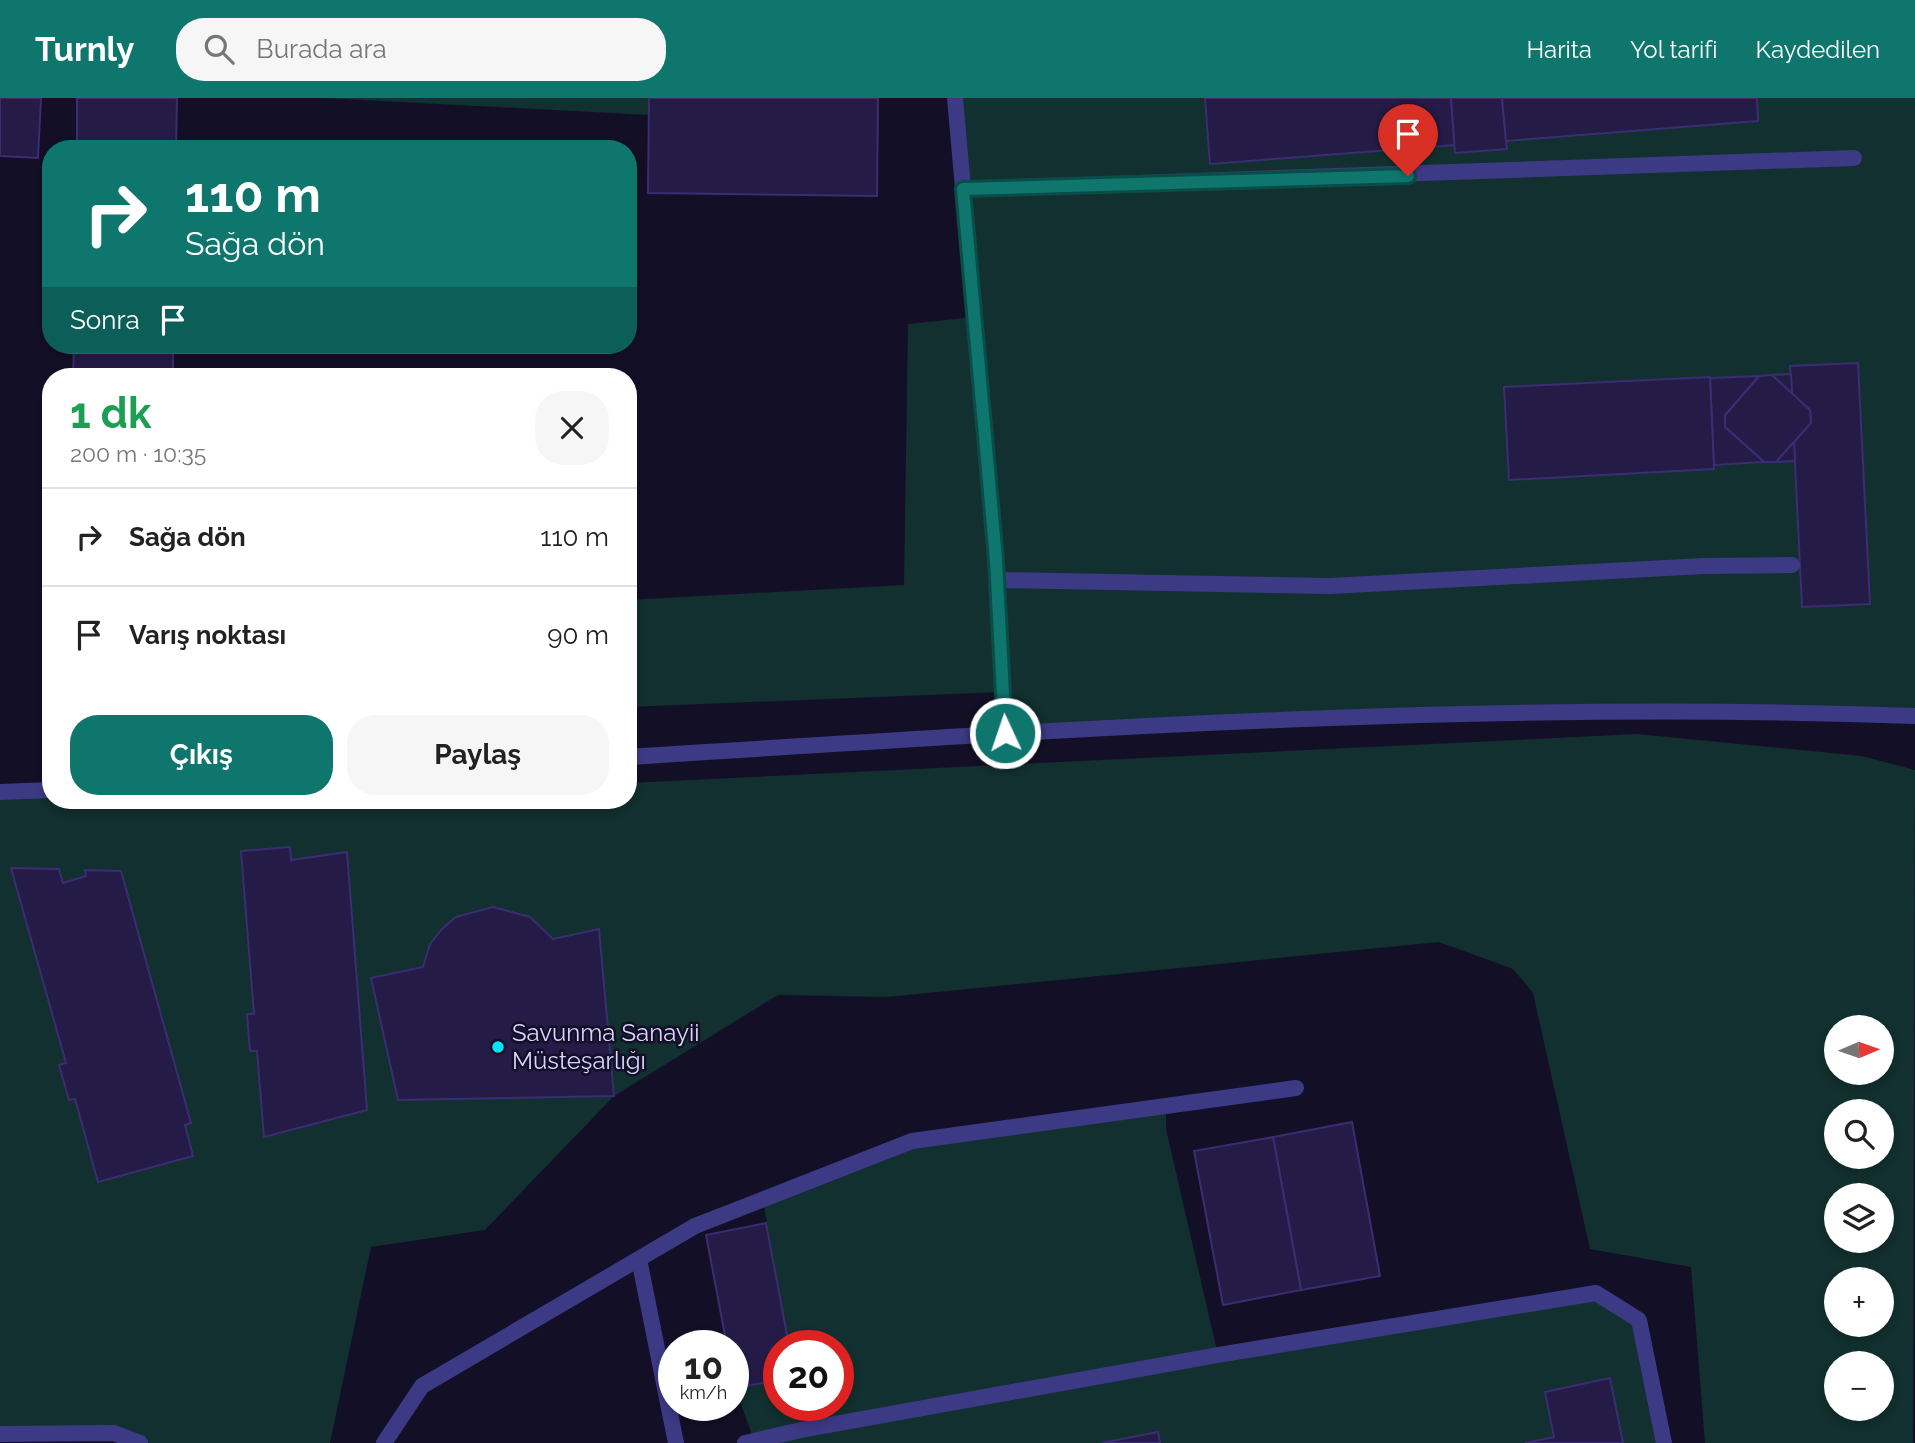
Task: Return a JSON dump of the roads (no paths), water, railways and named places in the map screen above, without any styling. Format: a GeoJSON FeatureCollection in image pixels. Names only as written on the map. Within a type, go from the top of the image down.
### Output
{"type":"FeatureCollection","features":[{"type":"Feature","properties":{"kind":"lane"},"geometry":{"type":"LineString","coordinates":[[955,98],[997,580],[1005,733]]}},
{"type":"Feature","properties":{"kind":"lane"},"geometry":{"type":"LineString","coordinates":[[963,189],[1854,158]]}},
{"type":"Feature","properties":{"kind":"lane"},"geometry":{"type":"LineString","coordinates":[[997,580],[1330,586],[1704,566],[1792,565]]}},
{"type":"Feature","properties":{"kind":"lane"},"geometry":{"type":"LineString","coordinates":[[637,756],[1005,733],[1590,710],[1915,716]]}},
{"type":"Feature","properties":{"kind":"lane"},"geometry":{"type":"LineString","coordinates":[[0,792],[42,790]]}},
{"type":"Feature","properties":{"kind":"lane"},"geometry":{"type":"LineString","coordinates":[[384,1443],[422,1386],[695,1226],[912,1141],[1296,1088]]}},
{"type":"Feature","properties":{"kind":"lane"},"geometry":{"type":"LineString","coordinates":[[639,1259],[676,1443]]}},
{"type":"Feature","properties":{"kind":"lane"},"geometry":{"type":"LineString","coordinates":[[745,1443],[801,1430],[1217,1355],[1596,1293],[1639,1320],[1664,1443]]}},
{"type":"Feature","properties":{"kind":"lane"},"geometry":{"type":"LineString","coordinates":[[0,1434],[114,1433],[140,1443]]}},
{"type":"Feature","properties":{"kind":"place","name":"Savunma Sanayii Müsteşarlığı"},"geometry":{"type":"Point","coordinates":[498,1047]}}]}
